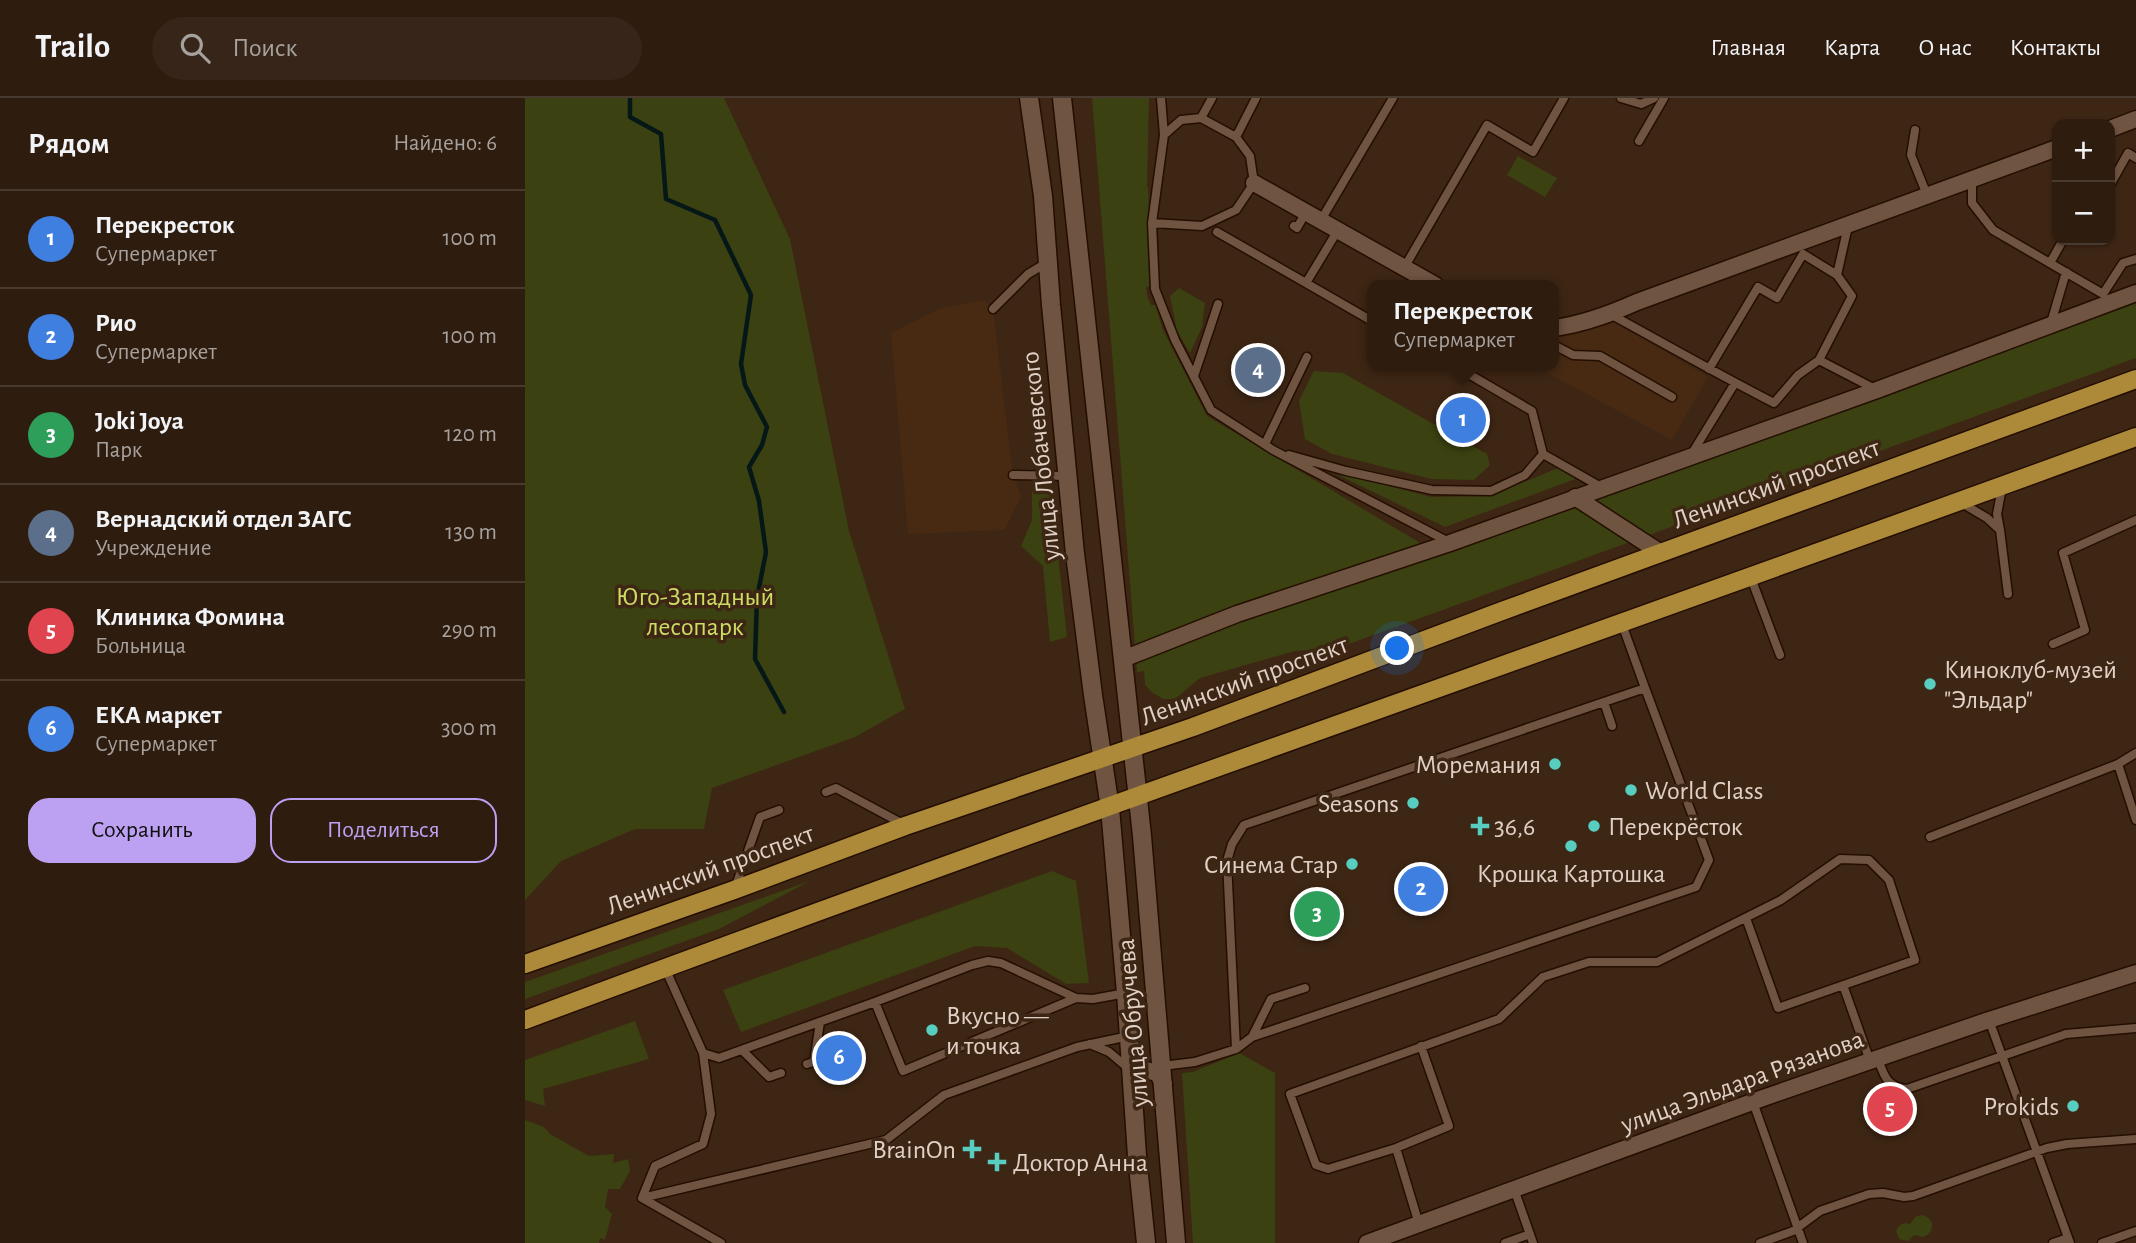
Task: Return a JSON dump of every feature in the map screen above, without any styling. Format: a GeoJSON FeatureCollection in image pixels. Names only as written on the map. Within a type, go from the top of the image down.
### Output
{"type":"FeatureCollection","features":[{"type":"Feature","properties":{"kind":"main road","name":"улица Лобачевского"},"geometry":{"type":"LineString","coordinates":[[1029,98],[1043,196],[1067,476],[1109,808]]}},
{"type":"Feature","properties":{"kind":"main road"},"geometry":{"type":"LineString","coordinates":[[1062,98],[1137,798]]}},
{"type":"Feature","properties":{"kind":"main road","name":"Ленинский проспект"},"geometry":{"type":"LineString","coordinates":[[525,964],[905,826],[1132,749],[2136,379]]}},
{"type":"Feature","properties":{"kind":"main road"},"geometry":{"type":"LineString","coordinates":[[525,1020],[2136,437]]}},
{"type":"Feature","properties":{"kind":"main road","name":"улица Обручева"},"geometry":{"type":"LineString","coordinates":[[1137,798],[1176,1243]]}},
{"type":"Feature","properties":{"kind":"main road","name":"улица Обручева"},"geometry":{"type":"LineString","coordinates":[[1109,808],[1146,1243]]}},
{"type":"Feature","properties":{"kind":"street"},"geometry":{"type":"LineString","coordinates":[[2115,127],[2136,119]]}},
{"type":"Feature","properties":{"kind":"street"},"geometry":{"type":"LineString","coordinates":[[1559,327],[1578,325],[1610,314],[2052,150]]}},
{"type":"Feature","properties":{"kind":"street"},"geometry":{"type":"LineString","coordinates":[[1254,183],[1427,280]]}},
{"type":"Feature","properties":{"kind":"street"},"geometry":{"type":"LineString","coordinates":[[1123,659],[1237,614],[1450,543],[1877,390],[2136,293]]}},
{"type":"Feature","properties":{"kind":"street"},"geometry":{"type":"LineString","coordinates":[[1575,497],[1661,553]]}},
{"type":"Feature","properties":{"kind":"street","name":"улица Эльдара Рязанова"},"geometry":{"type":"LineString","coordinates":[[1367,1243],[1753,1102],[2136,972]]}},
{"type":"Feature","properties":{"kind":"street"},"geometry":{"type":"LineString","coordinates":[[1132,1079],[1133,1082],[1137,1074],[1146,1070],[1163,1075]]}},
{"type":"Feature","properties":{"kind":"lane"},"geometry":{"type":"LineString","coordinates":[[1161,98],[1164,135],[1152,223],[1155,289],[1175,340],[1211,410],[1269,447],[1450,543]]}},
{"type":"Feature","properties":{"kind":"lane"},"geometry":{"type":"LineString","coordinates":[[1201,118],[1212,98]]}},
{"type":"Feature","properties":{"kind":"lane"},"geometry":{"type":"LineString","coordinates":[[1236,137],[1256,98]]}},
{"type":"Feature","properties":{"kind":"lane"},"geometry":{"type":"LineString","coordinates":[[1321,220],[1393,98]]}},
{"type":"Feature","properties":{"kind":"lane"},"geometry":{"type":"LineString","coordinates":[[1404,268],[1487,125],[1533,152],[1565,98]]}},
{"type":"Feature","properties":{"kind":"lane"},"geometry":{"type":"LineString","coordinates":[[1621,98],[1641,104],[1654,98]]}},
{"type":"Feature","properties":{"kind":"lane"},"geometry":{"type":"LineString","coordinates":[[1639,142],[1664,98]]}},
{"type":"Feature","properties":{"kind":"lane"},"geometry":{"type":"LineString","coordinates":[[1152,223],[1202,226],[1236,210],[1254,183],[1250,156],[1236,137],[1201,118],[1181,120],[1164,135]]}},
{"type":"Feature","properties":{"kind":"lane"},"geometry":{"type":"LineString","coordinates":[[1915,130],[1911,155],[1927,195]]}},
{"type":"Feature","properties":{"kind":"lane"},"geometry":{"type":"LineString","coordinates":[[2112,182],[2128,153],[2136,158]]}},
{"type":"Feature","properties":{"kind":"lane"},"geometry":{"type":"LineString","coordinates":[[1972,178],[1972,203],[1993,230],[2103,294],[2123,263],[2136,259]]}},
{"type":"Feature","properties":{"kind":"lane"},"geometry":{"type":"LineString","coordinates":[[1294,226],[1297,228],[1306,212]]}},
{"type":"Feature","properties":{"kind":"lane"},"geometry":{"type":"LineString","coordinates":[[1837,275],[1848,225]]}},
{"type":"Feature","properties":{"kind":"lane"},"geometry":{"type":"LineString","coordinates":[[1306,283],[1338,230]]}},
{"type":"Feature","properties":{"kind":"lane"},"geometry":{"type":"LineString","coordinates":[[1217,232],[1367,318]]}},
{"type":"Feature","properties":{"kind":"lane"},"geometry":{"type":"LineString","coordinates":[[2050,263],[2060,245]]}},
{"type":"Feature","properties":{"kind":"lane"},"geometry":{"type":"LineString","coordinates":[[1610,314],[1709,369],[1774,403],[1798,375],[1819,359],[1852,296],[1837,275],[1803,254],[1777,298],[1758,287],[1709,369]]}},
{"type":"Feature","properties":{"kind":"lane"},"geometry":{"type":"LineString","coordinates":[[993,309],[1028,274],[1048,262]]}},
{"type":"Feature","properties":{"kind":"lane"},"geometry":{"type":"LineString","coordinates":[[2051,324],[2066,272]]}},
{"type":"Feature","properties":{"kind":"lane"},"geometry":{"type":"LineString","coordinates":[[1194,376],[1218,304]]}},
{"type":"Feature","properties":{"kind":"lane"},"geometry":{"type":"LineString","coordinates":[[1559,348],[1573,355],[1600,356],[1672,397]]}},
{"type":"Feature","properties":{"kind":"lane"},"geometry":{"type":"LineString","coordinates":[[1269,447],[1307,357]]}},
{"type":"Feature","properties":{"kind":"lane"},"geometry":{"type":"LineString","coordinates":[[1819,359],[1877,390]]}},
{"type":"Feature","properties":{"kind":"lane"},"geometry":{"type":"LineString","coordinates":[[1463,371],[1531,411],[1543,454],[1603,488]]}},
{"type":"Feature","properties":{"kind":"lane"},"geometry":{"type":"LineString","coordinates":[[1689,457],[1735,383]]}},
{"type":"Feature","properties":{"kind":"lane"},"geometry":{"type":"LineString","coordinates":[[1269,447],[1346,471],[1432,490],[1491,491],[1525,475],[1543,454]]}},
{"type":"Feature","properties":{"kind":"lane"},"geometry":{"type":"LineString","coordinates":[[1013,475],[1067,476]]}},
{"type":"Feature","properties":{"kind":"lane"},"geometry":{"type":"LineString","coordinates":[[2002,486],[1997,514],[2008,594]]}},
{"type":"Feature","properties":{"kind":"lane"},"geometry":{"type":"LineString","coordinates":[[1960,502],[1987,518],[2000,530]]}},
{"type":"Feature","properties":{"kind":"lane"},"geometry":{"type":"LineString","coordinates":[[2053,644],[2085,630],[2063,553],[2136,520]]}},
{"type":"Feature","properties":{"kind":"lane"},"geometry":{"type":"LineString","coordinates":[[1751,578],[1780,654]]}},
{"type":"Feature","properties":{"kind":"lane"},"geometry":{"type":"LineString","coordinates":[[1163,1075],[1236,1049],[1252,1037],[1696,887],[1709,860],[1622,624]]}},
{"type":"Feature","properties":{"kind":"lane"},"geometry":{"type":"LineString","coordinates":[[1236,1049],[1227,861],[1232,844],[1244,825],[1645,688]]}},
{"type":"Feature","properties":{"kind":"lane"},"geometry":{"type":"LineString","coordinates":[[1604,702],[1612,726]]}},
{"type":"Feature","properties":{"kind":"lane"},"geometry":{"type":"LineString","coordinates":[[1930,837],[2118,764],[2136,752]]}},
{"type":"Feature","properties":{"kind":"lane"},"geometry":{"type":"LineString","coordinates":[[2118,764],[2136,820]]}},
{"type":"Feature","properties":{"kind":"lane"},"geometry":{"type":"LineString","coordinates":[[826,792],[836,788],[905,826]]}},
{"type":"Feature","properties":{"kind":"lane"},"geometry":{"type":"LineString","coordinates":[[734,890],[760,817],[779,810]]}},
{"type":"Feature","properties":{"kind":"lane"},"geometry":{"type":"LineString","coordinates":[[1421,1046],[1450,1126],[1328,1169],[1316,1165],[1290,1094],[1421,1046],[1499,1019],[1543,977],[1589,962],[1657,962],[1781,900],[1840,859],[1869,860],[1889,880],[1915,960],[1778,1008],[1746,918]]}},
{"type":"Feature","properties":{"kind":"lane"},"geometry":{"type":"LineString","coordinates":[[703,1053],[719,1058],[988,961],[1016,969],[1076,998],[1093,999],[1126,993]]}},
{"type":"Feature","properties":{"kind":"lane"},"geometry":{"type":"LineString","coordinates":[[642,1198],[655,1166],[703,1144],[711,1114],[703,1053],[665,968]]}},
{"type":"Feature","properties":{"kind":"lane"},"geometry":{"type":"LineString","coordinates":[[1843,985],[1874,1060],[1885,1078],[1896,1087],[1907,1089],[2073,1032],[2136,1028]]}},
{"type":"Feature","properties":{"kind":"lane"},"geometry":{"type":"LineString","coordinates":[[1252,1037],[1271,999],[1305,988]]}},
{"type":"Feature","properties":{"kind":"lane"},"geometry":{"type":"LineString","coordinates":[[875,1002],[904,1071],[1076,998]]}},
{"type":"Feature","properties":{"kind":"lane"},"geometry":{"type":"LineString","coordinates":[[1989,1020],[2069,1240],[2053,1243]]}},
{"type":"Feature","properties":{"kind":"lane"},"geometry":{"type":"LineString","coordinates":[[807,1064],[814,1062],[820,1022]]}},
{"type":"Feature","properties":{"kind":"lane"},"geometry":{"type":"LineString","coordinates":[[642,1198],[886,1140],[944,1095],[1077,1047],[1129,1036]]}},
{"type":"Feature","properties":{"kind":"lane"},"geometry":{"type":"LineString","coordinates":[[1090,1044],[1109,1052],[1132,1079]]}},
{"type":"Feature","properties":{"kind":"lane"},"geometry":{"type":"LineString","coordinates":[[742,1050],[769,1077],[781,1073]]}},
{"type":"Feature","properties":{"kind":"lane"},"geometry":{"type":"LineString","coordinates":[[1753,1102],[1803,1243]]}},
{"type":"Feature","properties":{"kind":"lane"},"geometry":{"type":"LineString","coordinates":[[1760,1243],[1798,1228],[1820,1212],[1869,1194],[1879,1192],[1913,1196],[2067,1144],[2136,1139]]}},
{"type":"Feature","properties":{"kind":"lane"},"geometry":{"type":"LineString","coordinates":[[1396,1147],[1419,1224]]}},
{"type":"Feature","properties":{"kind":"lane"},"geometry":{"type":"LineString","coordinates":[[1506,1243],[1531,1239],[1514,1189]]}},
{"type":"Feature","properties":{"kind":"lane"},"geometry":{"type":"LineString","coordinates":[[642,1198],[721,1243]]}},
{"type":"Feature","properties":{"kind":"lane"},"geometry":{"type":"LineString","coordinates":[[2102,1243],[2136,1231]]}},
{"type":"Feature","properties":{"kind":"shaded area"},"geometry":{"type":"Polygon","coordinates":[[[984,300],[993,309],[1013,475],[1021,496],[1005,530],[908,534],[891,333],[939,309],[984,300]]]}},
{"type":"Feature","properties":{"kind":"shaded area"},"geometry":{"type":"Polygon","coordinates":[[[1615,322],[1708,377],[1672,440],[1544,371],[1559,371],[1559,332],[1615,322]]]}},
{"type":"Feature","properties":{"kind":"green space","name":"Юго-Западный лесопарк"},"geometry":{"type":"Polygon","coordinates":[[[525,98],[724,98],[790,239],[849,531],[905,709],[855,737],[712,788],[704,829],[635,829],[561,861],[525,900],[525,98]]]}},
{"type":"Feature","properties":{"kind":"green space"},"geometry":{"type":"Polygon","coordinates":[[[1092,98],[1149,98],[1147,187],[1152,286],[1146,287],[1147,296],[1151,305],[1156,305],[1162,328],[1207,416],[1422,544],[1881,396],[2136,302],[2136,358],[1338,648],[1295,651],[1200,678],[1175,699],[1163,699],[1145,685],[1144,671],[1137,672],[1092,98]]]}},
{"type":"Feature","properties":{"kind":"green space"},"geometry":{"type":"Polygon","coordinates":[[[1518,156],[1557,178],[1545,197],[1507,175],[1518,156]]]}},
{"type":"Feature","properties":{"kind":"green space"},"geometry":{"type":"Polygon","coordinates":[[[1179,288],[1205,303],[1202,327],[1190,353],[1177,331],[1170,296],[1179,288]]]}},
{"type":"Feature","properties":{"kind":"green space"},"geometry":{"type":"Polygon","coordinates":[[[1314,371],[1343,373],[1487,454],[1490,465],[1474,480],[1431,479],[1332,454],[1305,439],[1299,401],[1314,371]]]}},
{"type":"Feature","properties":{"kind":"green space"},"geometry":{"type":"Polygon","coordinates":[[[1558,468],[1578,478],[1445,527],[1332,472],[1432,497],[1491,496],[1558,468]]]}},
{"type":"Feature","properties":{"kind":"green space"},"geometry":{"type":"Polygon","coordinates":[[[1050,482],[1067,637],[1050,642],[1043,566],[1021,546],[1032,520],[1032,485],[1050,482]]]}},
{"type":"Feature","properties":{"kind":"green space"},"geometry":{"type":"Polygon","coordinates":[[[1052,871],[1076,881],[1089,983],[1066,984],[1007,948],[975,946],[741,1032],[723,990],[1052,871]]]}},
{"type":"Feature","properties":{"kind":"green space"},"geometry":{"type":"Polygon","coordinates":[[[810,881],[719,929],[525,999],[525,982],[810,881]]]}},
{"type":"Feature","properties":{"kind":"green space"},"geometry":{"type":"Polygon","coordinates":[[[635,1021],[649,1059],[543,1089],[545,1106],[525,1100],[525,1060],[635,1021]]]}},
{"type":"Feature","properties":{"kind":"green space"},"geometry":{"type":"Polygon","coordinates":[[[1239,1053],[1275,1073],[1275,1243],[1193,1243],[1182,1073],[1193,1072],[1239,1053]]]}},
{"type":"Feature","properties":{"kind":"green space"},"geometry":{"type":"Polygon","coordinates":[[[525,1120],[544,1127],[550,1134],[589,1156],[614,1154],[613,1163],[628,1159],[630,1171],[620,1189],[608,1189],[605,1207],[612,1214],[605,1240],[600,1238],[599,1243],[525,1243],[525,1120]]]}},
{"type":"Feature","properties":{"kind":"green space"},"geometry":{"type":"Polygon","coordinates":[[[1921,1215],[1931,1222],[1930,1232],[1923,1237],[1914,1235],[1908,1241],[1899,1239],[1896,1231],[1899,1227],[1904,1223],[1910,1224],[1915,1217],[1921,1215]]]}},
{"type":"Feature","properties":{"kind":"waterway"},"geometry":{"type":"LineString","coordinates":[[630,98],[630,117],[661,134],[666,199],[715,220],[751,295],[741,364],[745,385],[767,427],[762,445],[749,467],[759,501],[766,552],[757,598],[755,659],[784,712]]}},
{"type":"Feature","properties":{"kind":"place","name":"Вернадский отдел ЗАГС"},"geometry":{"type":"Point","coordinates":[1258,370]}},
{"type":"Feature","properties":{"kind":"place","name":"Перекресток"},"geometry":{"type":"Point","coordinates":[1463,420]}},
{"type":"Feature","properties":{"kind":"place","name":"Киноклуб-музей \"Эльдар\""},"geometry":{"type":"Point","coordinates":[1930,684]}},
{"type":"Feature","properties":{"kind":"place","name":"Моремания"},"geometry":{"type":"Point","coordinates":[1555,764]}},
{"type":"Feature","properties":{"kind":"place","name":"World Class"},"geometry":{"type":"Point","coordinates":[1631,790]}},
{"type":"Feature","properties":{"kind":"place","name":"Seasons"},"geometry":{"type":"Point","coordinates":[1413,803]}},
{"type":"Feature","properties":{"kind":"place","name":"36,6"},"geometry":{"type":"Point","coordinates":[1480,826]}},
{"type":"Feature","properties":{"kind":"place","name":"Перекрёсток"},"geometry":{"type":"Point","coordinates":[1594,826]}},
{"type":"Feature","properties":{"kind":"place","name":"Крошка Картошка"},"geometry":{"type":"Point","coordinates":[1571,846]}},
{"type":"Feature","properties":{"kind":"place","name":"Синема Стар"},"geometry":{"type":"Point","coordinates":[1352,864]}},
{"type":"Feature","properties":{"kind":"place","name":"Рио"},"geometry":{"type":"Point","coordinates":[1421,889]}},
{"type":"Feature","properties":{"kind":"place","name":"Joki Joya"},"geometry":{"type":"Point","coordinates":[1317,914]}},
{"type":"Feature","properties":{"kind":"place","name":"Вкусно — и точка"},"geometry":{"type":"Point","coordinates":[932,1030]}},
{"type":"Feature","properties":{"kind":"place","name":"ЕКА маркет"},"geometry":{"type":"Point","coordinates":[839,1058]}},
{"type":"Feature","properties":{"kind":"place","name":"Prokids"},"geometry":{"type":"Point","coordinates":[2073,1106]}},
{"type":"Feature","properties":{"kind":"place","name":"Клиника Фомина"},"geometry":{"type":"Point","coordinates":[1890,1109]}},
{"type":"Feature","properties":{"kind":"place","name":"BrainOn"},"geometry":{"type":"Point","coordinates":[972,1149]}},
{"type":"Feature","properties":{"kind":"place","name":"Доктор Анна"},"geometry":{"type":"Point","coordinates":[997,1162]}}]}
